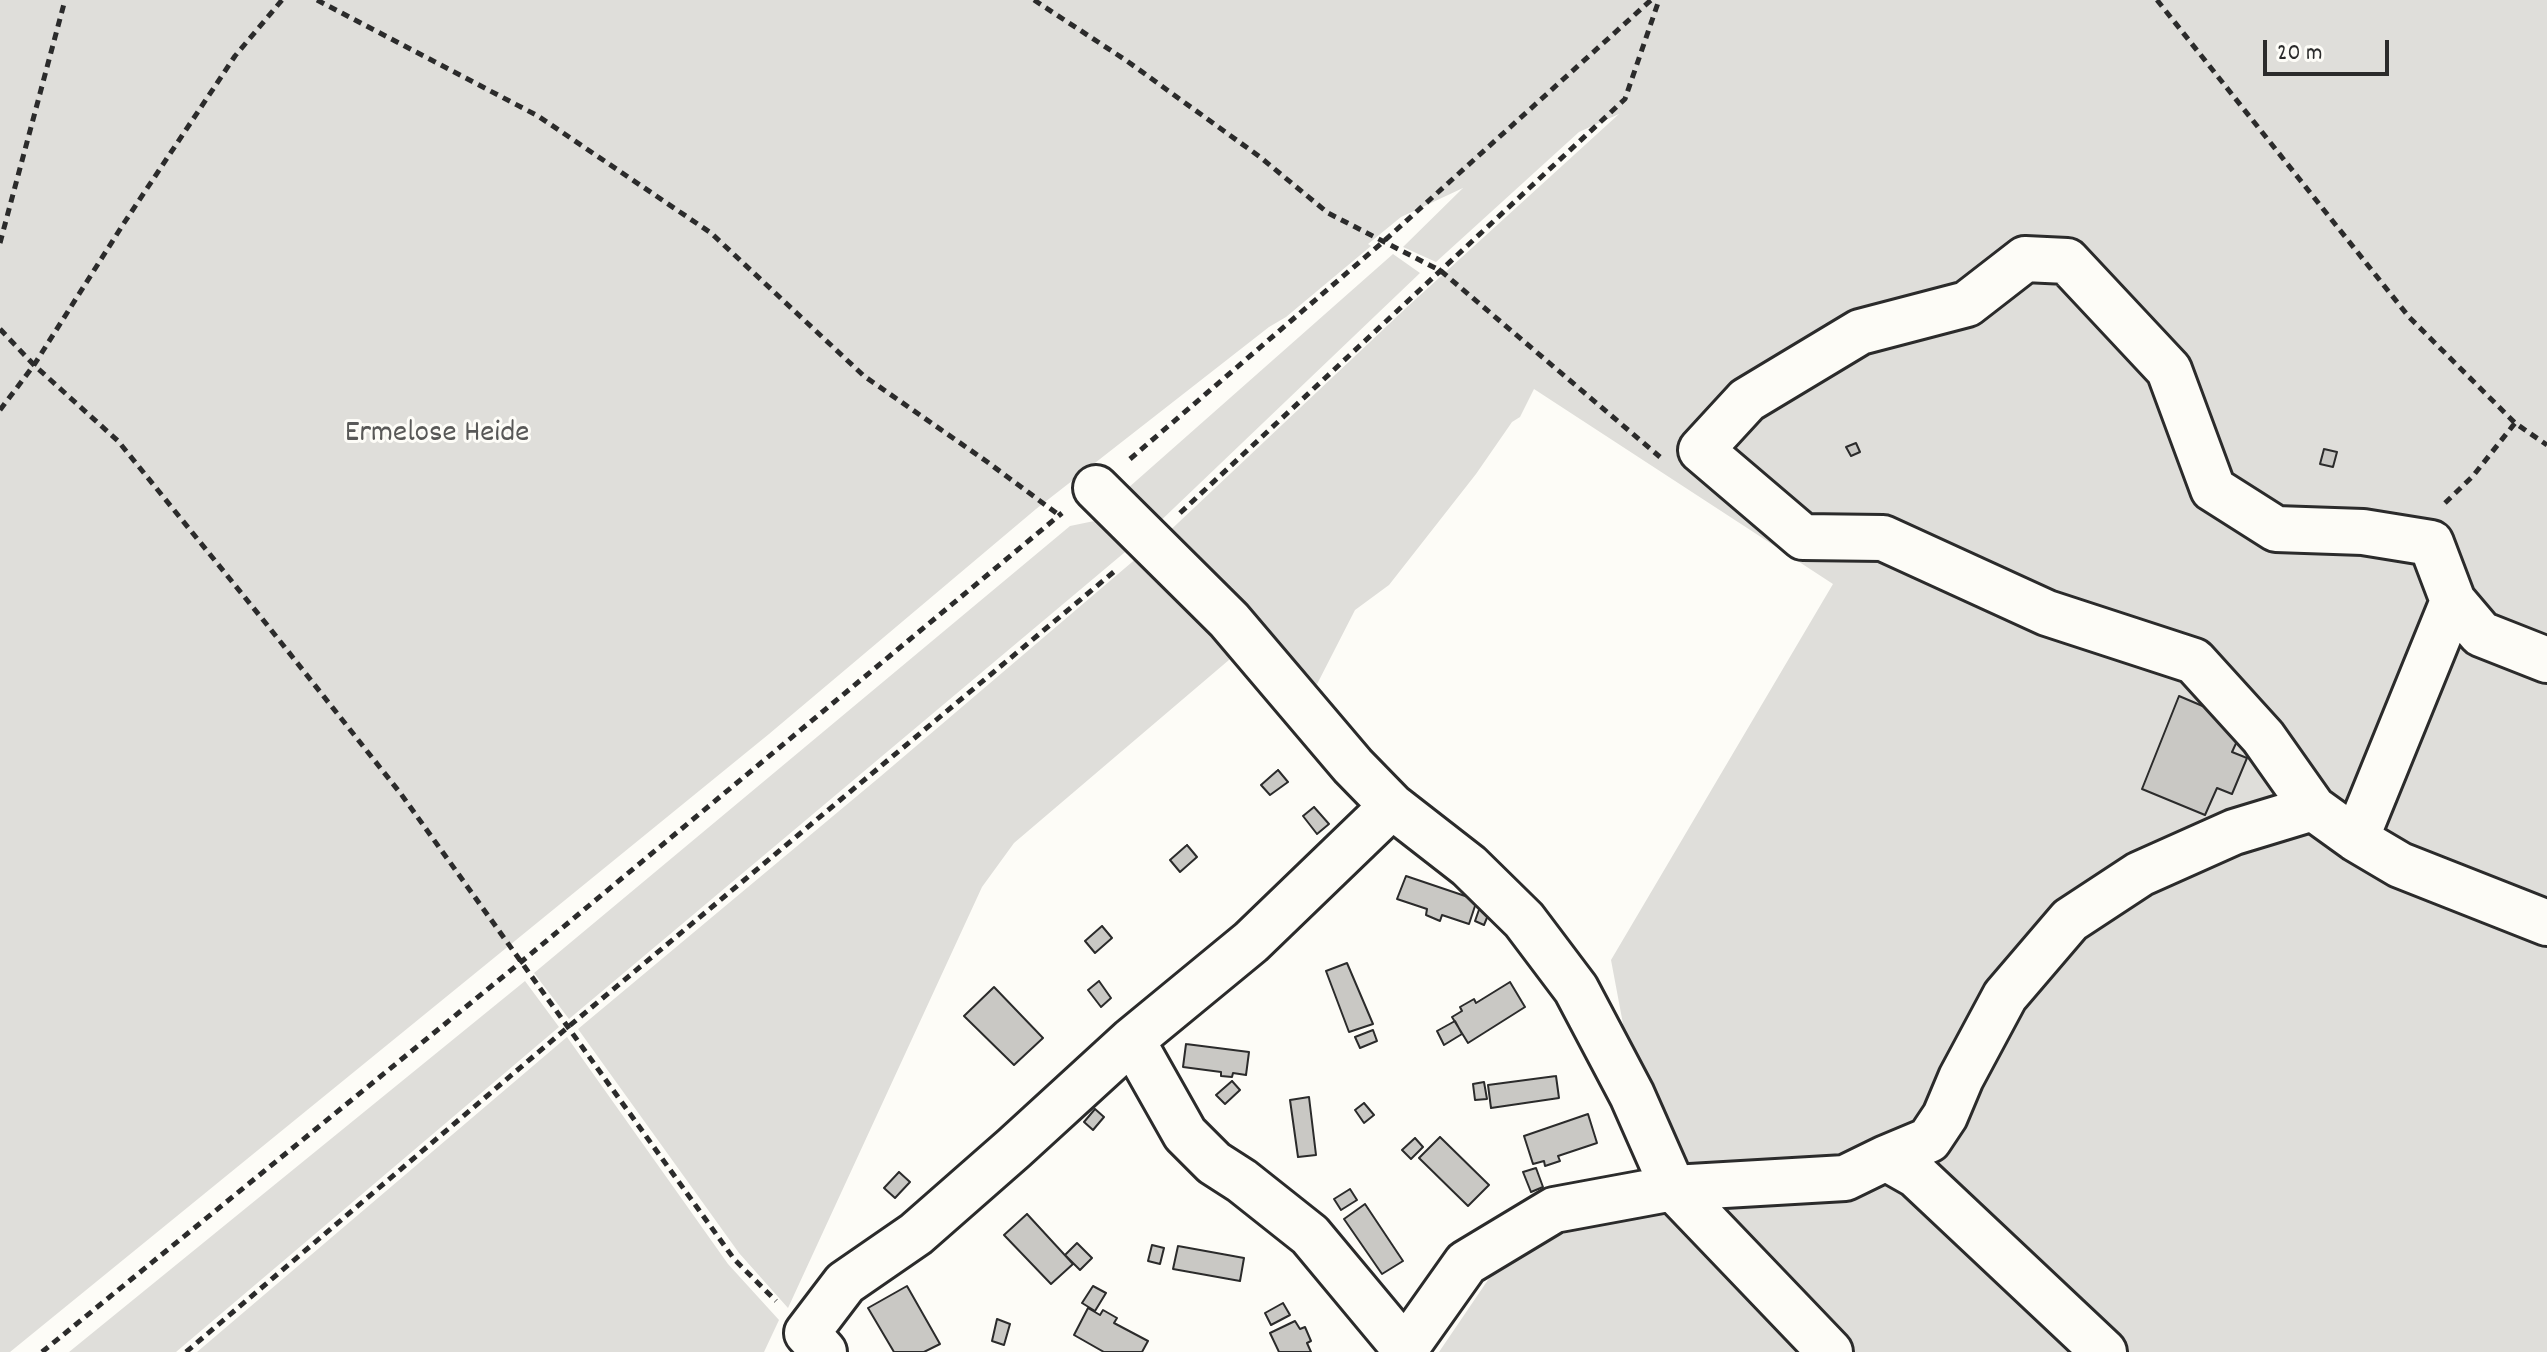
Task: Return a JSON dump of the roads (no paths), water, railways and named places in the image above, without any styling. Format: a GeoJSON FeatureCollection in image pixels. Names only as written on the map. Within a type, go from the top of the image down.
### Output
{"type":"FeatureCollection","features":[{"type":"Feature","properties":{"kind":"lane"},"geometry":{"type":"LineString","coordinates":[[2547,660],[2481,634],[2453,601],[2431,543],[2363,532],[2276,529],[2213,489],[2169,370],[2067,261],[2025,259],[1967,304],[1860,332],[1747,400],[1701,450],[1803,537],[1883,538],[2047,613],[2194,661],[2263,737],[2313,808],[2400,865],[2547,923]]}},
{"type":"Feature","properties":{"kind":"lane"},"geometry":{"type":"LineString","coordinates":[[1096,488],[1229,620],[1353,766],[1392,806],[1469,866],[1524,920],[1576,989],[1632,1095],[1673,1188],[1830,1352]]}},
{"type":"Feature","properties":{"kind":"lane"},"geometry":{"type":"LineString","coordinates":[[2356,839],[2453,601]]}},
{"type":"Feature","properties":{"kind":"lane"},"geometry":{"type":"LineString","coordinates":[[816,1342],[845,1283],[916,1234],[1132,1040],[1251,942],[1392,806]]}},
{"type":"Feature","properties":{"kind":"lane"},"geometry":{"type":"LineString","coordinates":[[1132,1040],[1185,1134],[1214,1163],[1310,1235],[1404,1350],[1466,1263],[1554,1210],[1673,1188],[1845,1178],[1929,1140],[1945,1116],[1961,1078],[2005,996],[2070,920],[2140,874],[2234,832],[2313,808]]}},
{"type":"Feature","properties":{"kind":"lane"},"geometry":{"type":"LineString","coordinates":[[1886,1158],[1916,1175],[2104,1352]]}},
{"type":"Feature","properties":{"kind":"park label","name":"Ermelose Heide"},"geometry":{"type":"Point","coordinates":[437,436]}}]}
